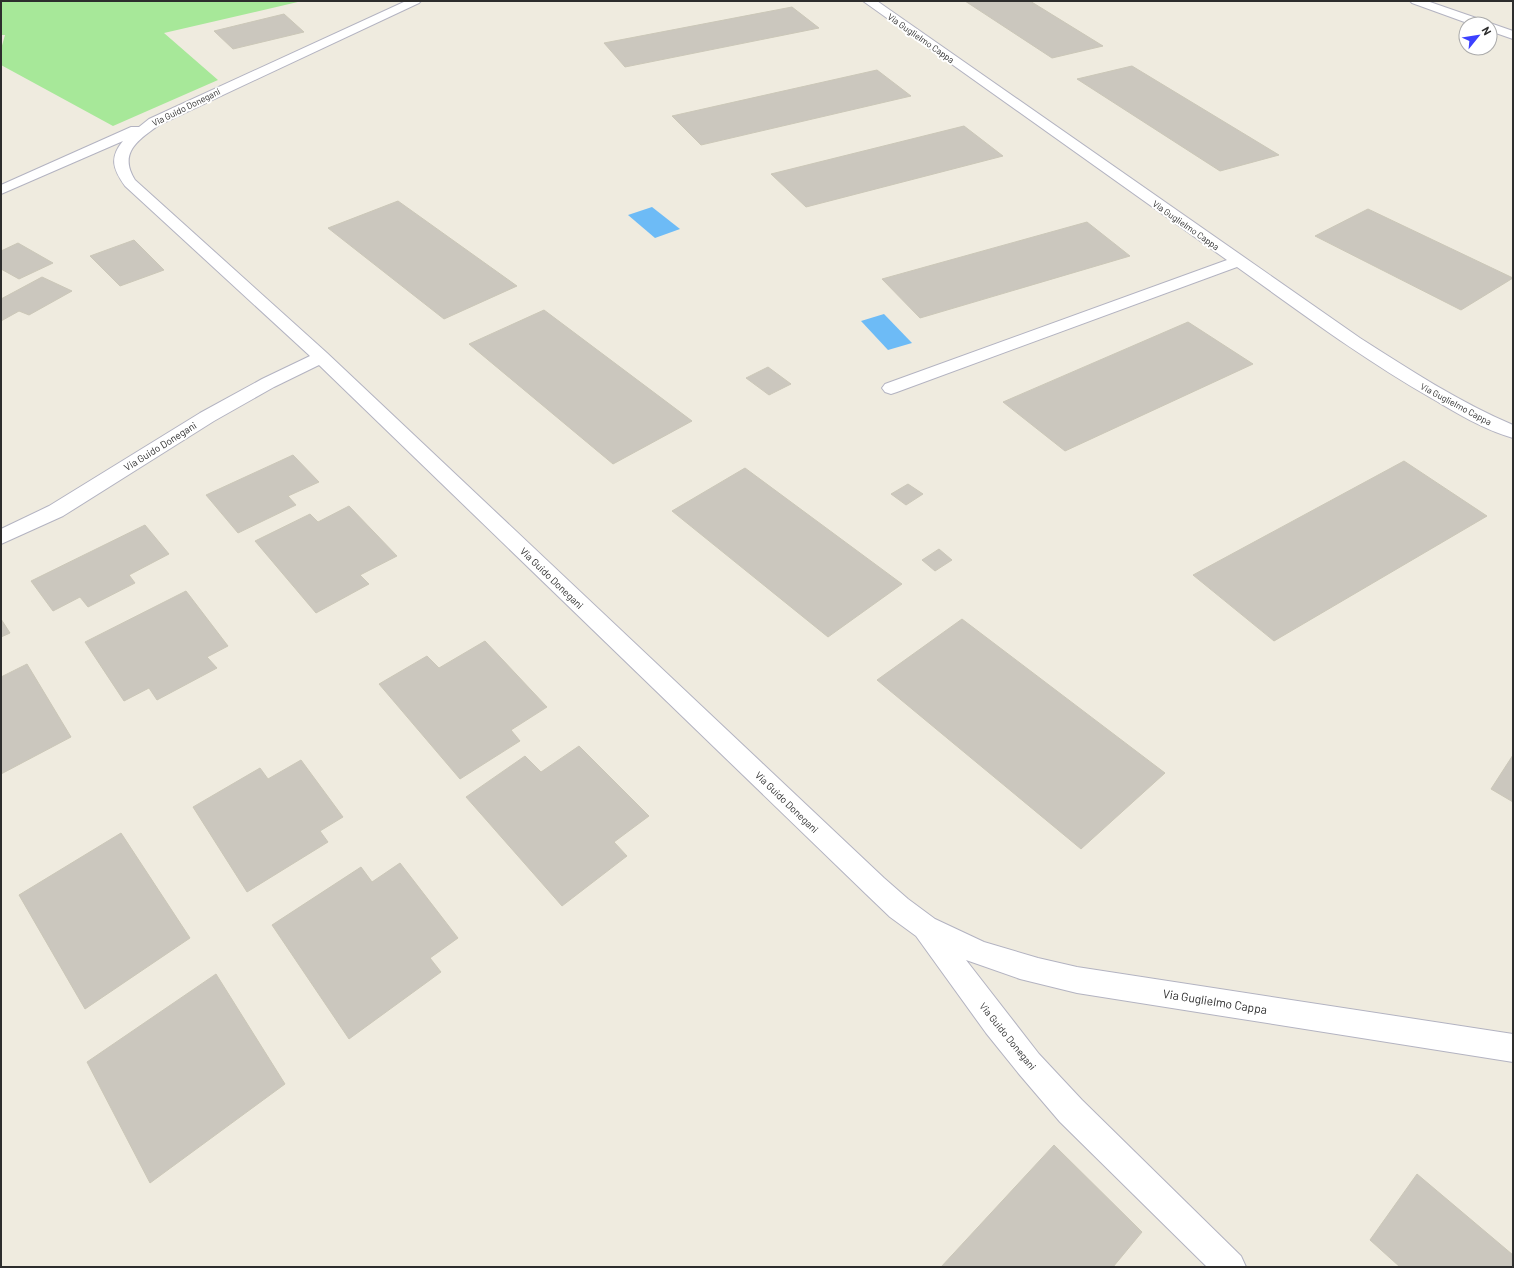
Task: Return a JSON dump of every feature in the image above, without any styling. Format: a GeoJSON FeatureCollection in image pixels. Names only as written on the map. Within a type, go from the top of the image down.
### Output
{"type":"FeatureCollection","features":[{"type":"Feature","properties":{"kind":"street","name":"Via Guido Donegani"},"geometry":{"type":"LineString","coordinates":[[414,1],[154,122],[134,136],[124,147],[120,166],[126,179],[320,357],[898,908],[925,927],[996,1023],[1029,1064],[1071,1111],[1230,1267]]}},
{"type":"Feature","properties":{"kind":"street","name":"Via Guglielmo Cappa"},"geometry":{"type":"LineString","coordinates":[[869,1],[1238,261],[1412,380],[1473,415],[1513,432]]}},
{"type":"Feature","properties":{"kind":"street"},"geometry":{"type":"LineString","coordinates":[[1416,1],[1458,16]]}},
{"type":"Feature","properties":{"kind":"street"},"geometry":{"type":"LineString","coordinates":[[1498,30],[1513,35]]}},
{"type":"Feature","properties":{"kind":"street"},"geometry":{"type":"LineString","coordinates":[[1,190],[154,122]]}},
{"type":"Feature","properties":{"kind":"street"},"geometry":{"type":"LineString","coordinates":[[891,388],[1238,261]]}},
{"type":"Feature","properties":{"kind":"street","name":"Via Guido Donegani"},"geometry":{"type":"LineString","coordinates":[[1,538],[56,512],[207,417],[268,383],[320,357]]}},
{"type":"Feature","properties":{"kind":"street","name":"Via Guglielmo Cappa"},"geometry":{"type":"LineString","coordinates":[[925,927],[955,944],[988,957],[1029,969],[1077,980],[1513,1048]]}},
{"type":"Feature","properties":{"kind":"green space"},"geometry":{"type":"Polygon","coordinates":[[[1,1],[302,1],[164,33],[218,80],[113,126],[1,65],[1,49],[5,35],[1,35],[1,1]]]}},
{"type":"Feature","properties":{"kind":"water"},"geometry":{"type":"Polygon","coordinates":[[[652,207],[680,229],[655,238],[628,215],[652,207]]]}},
{"type":"Feature","properties":{"kind":"water"},"geometry":{"type":"Polygon","coordinates":[[[884,314],[912,343],[888,350],[861,321],[884,314]]]}},
{"type":"Feature","properties":{"kind":"building"},"geometry":{"type":"Polygon","coordinates":[[[965,1],[1030,1],[1103,46],[1052,58],[965,1]]]}},
{"type":"Feature","properties":{"kind":"building"},"geometry":{"type":"Polygon","coordinates":[[[792,7],[819,28],[625,67],[604,43],[792,7]]]}},
{"type":"Feature","properties":{"kind":"building"},"geometry":{"type":"Polygon","coordinates":[[[284,14],[304,32],[233,49],[214,31],[284,14]]]}},
{"type":"Feature","properties":{"kind":"building"},"geometry":{"type":"Polygon","coordinates":[[[1132,66],[1279,155],[1220,171],[1077,79],[1132,66]]]}},
{"type":"Feature","properties":{"kind":"building"},"geometry":{"type":"Polygon","coordinates":[[[877,70],[911,96],[701,145],[672,116],[877,70]]]}},
{"type":"Feature","properties":{"kind":"building"},"geometry":{"type":"Polygon","coordinates":[[[964,126],[1003,156],[806,207],[771,174],[964,126]]]}},
{"type":"Feature","properties":{"kind":"building"},"geometry":{"type":"Polygon","coordinates":[[[398,201],[517,286],[444,319],[328,228],[398,201]]]}},
{"type":"Feature","properties":{"kind":"building"},"geometry":{"type":"Polygon","coordinates":[[[1368,209],[1513,278],[1461,310],[1315,236],[1368,209]]]}},
{"type":"Feature","properties":{"kind":"building"},"geometry":{"type":"Polygon","coordinates":[[[1087,222],[1130,256],[920,318],[882,279],[1087,222]]]}},
{"type":"Feature","properties":{"kind":"building"},"geometry":{"type":"Polygon","coordinates":[[[134,240],[164,270],[120,286],[90,256],[134,240]]]}},
{"type":"Feature","properties":{"kind":"building"},"geometry":{"type":"Polygon","coordinates":[[[18,243],[53,263],[19,279],[1,269],[1,251],[18,243]]]}},
{"type":"Feature","properties":{"kind":"building"},"geometry":{"type":"Polygon","coordinates":[[[42,277],[72,291],[29,315],[19,311],[1,321],[1,299],[42,277]]]}},
{"type":"Feature","properties":{"kind":"building"},"geometry":{"type":"Polygon","coordinates":[[[544,310],[692,421],[613,464],[469,344],[544,310]]]}},
{"type":"Feature","properties":{"kind":"building"},"geometry":{"type":"Polygon","coordinates":[[[1188,322],[1253,364],[1065,451],[1003,402],[1188,322]]]}},
{"type":"Feature","properties":{"kind":"building"},"geometry":{"type":"Polygon","coordinates":[[[768,367],[791,384],[769,395],[746,378],[768,367]]]}},
{"type":"Feature","properties":{"kind":"building"},"geometry":{"type":"Polygon","coordinates":[[[293,455],[319,482],[288,496],[296,505],[238,533],[206,495],[293,455]]]}},
{"type":"Feature","properties":{"kind":"building"},"geometry":{"type":"Polygon","coordinates":[[[1404,461],[1487,516],[1274,641],[1193,575],[1404,461]]]}},
{"type":"Feature","properties":{"kind":"building"},"geometry":{"type":"Polygon","coordinates":[[[745,468],[902,584],[828,637],[672,511],[745,468]]]}},
{"type":"Feature","properties":{"kind":"building"},"geometry":{"type":"Polygon","coordinates":[[[908,484],[923,494],[906,505],[891,494],[908,484]]]}},
{"type":"Feature","properties":{"kind":"building"},"geometry":{"type":"Polygon","coordinates":[[[349,506],[397,556],[360,575],[369,584],[316,613],[255,541],[310,514],[318,522],[349,506]]]}},
{"type":"Feature","properties":{"kind":"building"},"geometry":{"type":"Polygon","coordinates":[[[145,525],[169,554],[129,575],[135,583],[88,607],[80,597],[53,611],[31,581],[145,525]]]}},
{"type":"Feature","properties":{"kind":"building"},"geometry":{"type":"Polygon","coordinates":[[[939,549],[952,560],[935,571],[922,560],[939,549]]]}},
{"type":"Feature","properties":{"kind":"building"},"geometry":{"type":"Polygon","coordinates":[[[186,591],[228,646],[207,657],[217,668],[157,700],[149,688],[124,701],[85,642],[186,591]]]}},
{"type":"Feature","properties":{"kind":"building"},"geometry":{"type":"Polygon","coordinates":[[[1,619],[10,633],[1,637],[1,619]]]}},
{"type":"Feature","properties":{"kind":"building"},"geometry":{"type":"Polygon","coordinates":[[[962,619],[1165,773],[1081,849],[877,680],[962,619]]]}},
{"type":"Feature","properties":{"kind":"building"},"geometry":{"type":"Polygon","coordinates":[[[485,641],[547,707],[511,730],[520,741],[460,779],[379,684],[427,656],[439,668],[485,641]]]}},
{"type":"Feature","properties":{"kind":"building"},"geometry":{"type":"Polygon","coordinates":[[[27,664],[71,737],[1,774],[1,677],[27,664]]]}},
{"type":"Feature","properties":{"kind":"building"},"geometry":{"type":"Polygon","coordinates":[[[579,746],[649,816],[614,842],[627,856],[562,906],[466,797],[525,756],[541,772],[579,746]]]}},
{"type":"Feature","properties":{"kind":"building"},"geometry":{"type":"Polygon","coordinates":[[[1513,755],[1513,802],[1491,789],[1513,755]]]}},
{"type":"Feature","properties":{"kind":"building"},"geometry":{"type":"Polygon","coordinates":[[[301,760],[343,817],[320,831],[328,842],[247,892],[193,807],[260,768],[268,779],[301,760]]]}},
{"type":"Feature","properties":{"kind":"building"},"geometry":{"type":"Polygon","coordinates":[[[121,833],[190,938],[85,1009],[19,895],[121,833]]]}},
{"type":"Feature","properties":{"kind":"building"},"geometry":{"type":"Polygon","coordinates":[[[400,863],[458,938],[430,958],[441,972],[349,1039],[272,925],[361,867],[372,882],[400,863]]]}},
{"type":"Feature","properties":{"kind":"building"},"geometry":{"type":"Polygon","coordinates":[[[216,974],[285,1084],[150,1183],[87,1062],[216,974]]]}},
{"type":"Feature","properties":{"kind":"building"},"geometry":{"type":"Polygon","coordinates":[[[1054,1145],[1142,1232],[1113,1267],[941,1267],[1054,1145]]]}},
{"type":"Feature","properties":{"kind":"building"},"geometry":{"type":"Polygon","coordinates":[[[1417,1174],[1513,1255],[1513,1267],[1400,1267],[1370,1240],[1417,1174]]]}}]}
